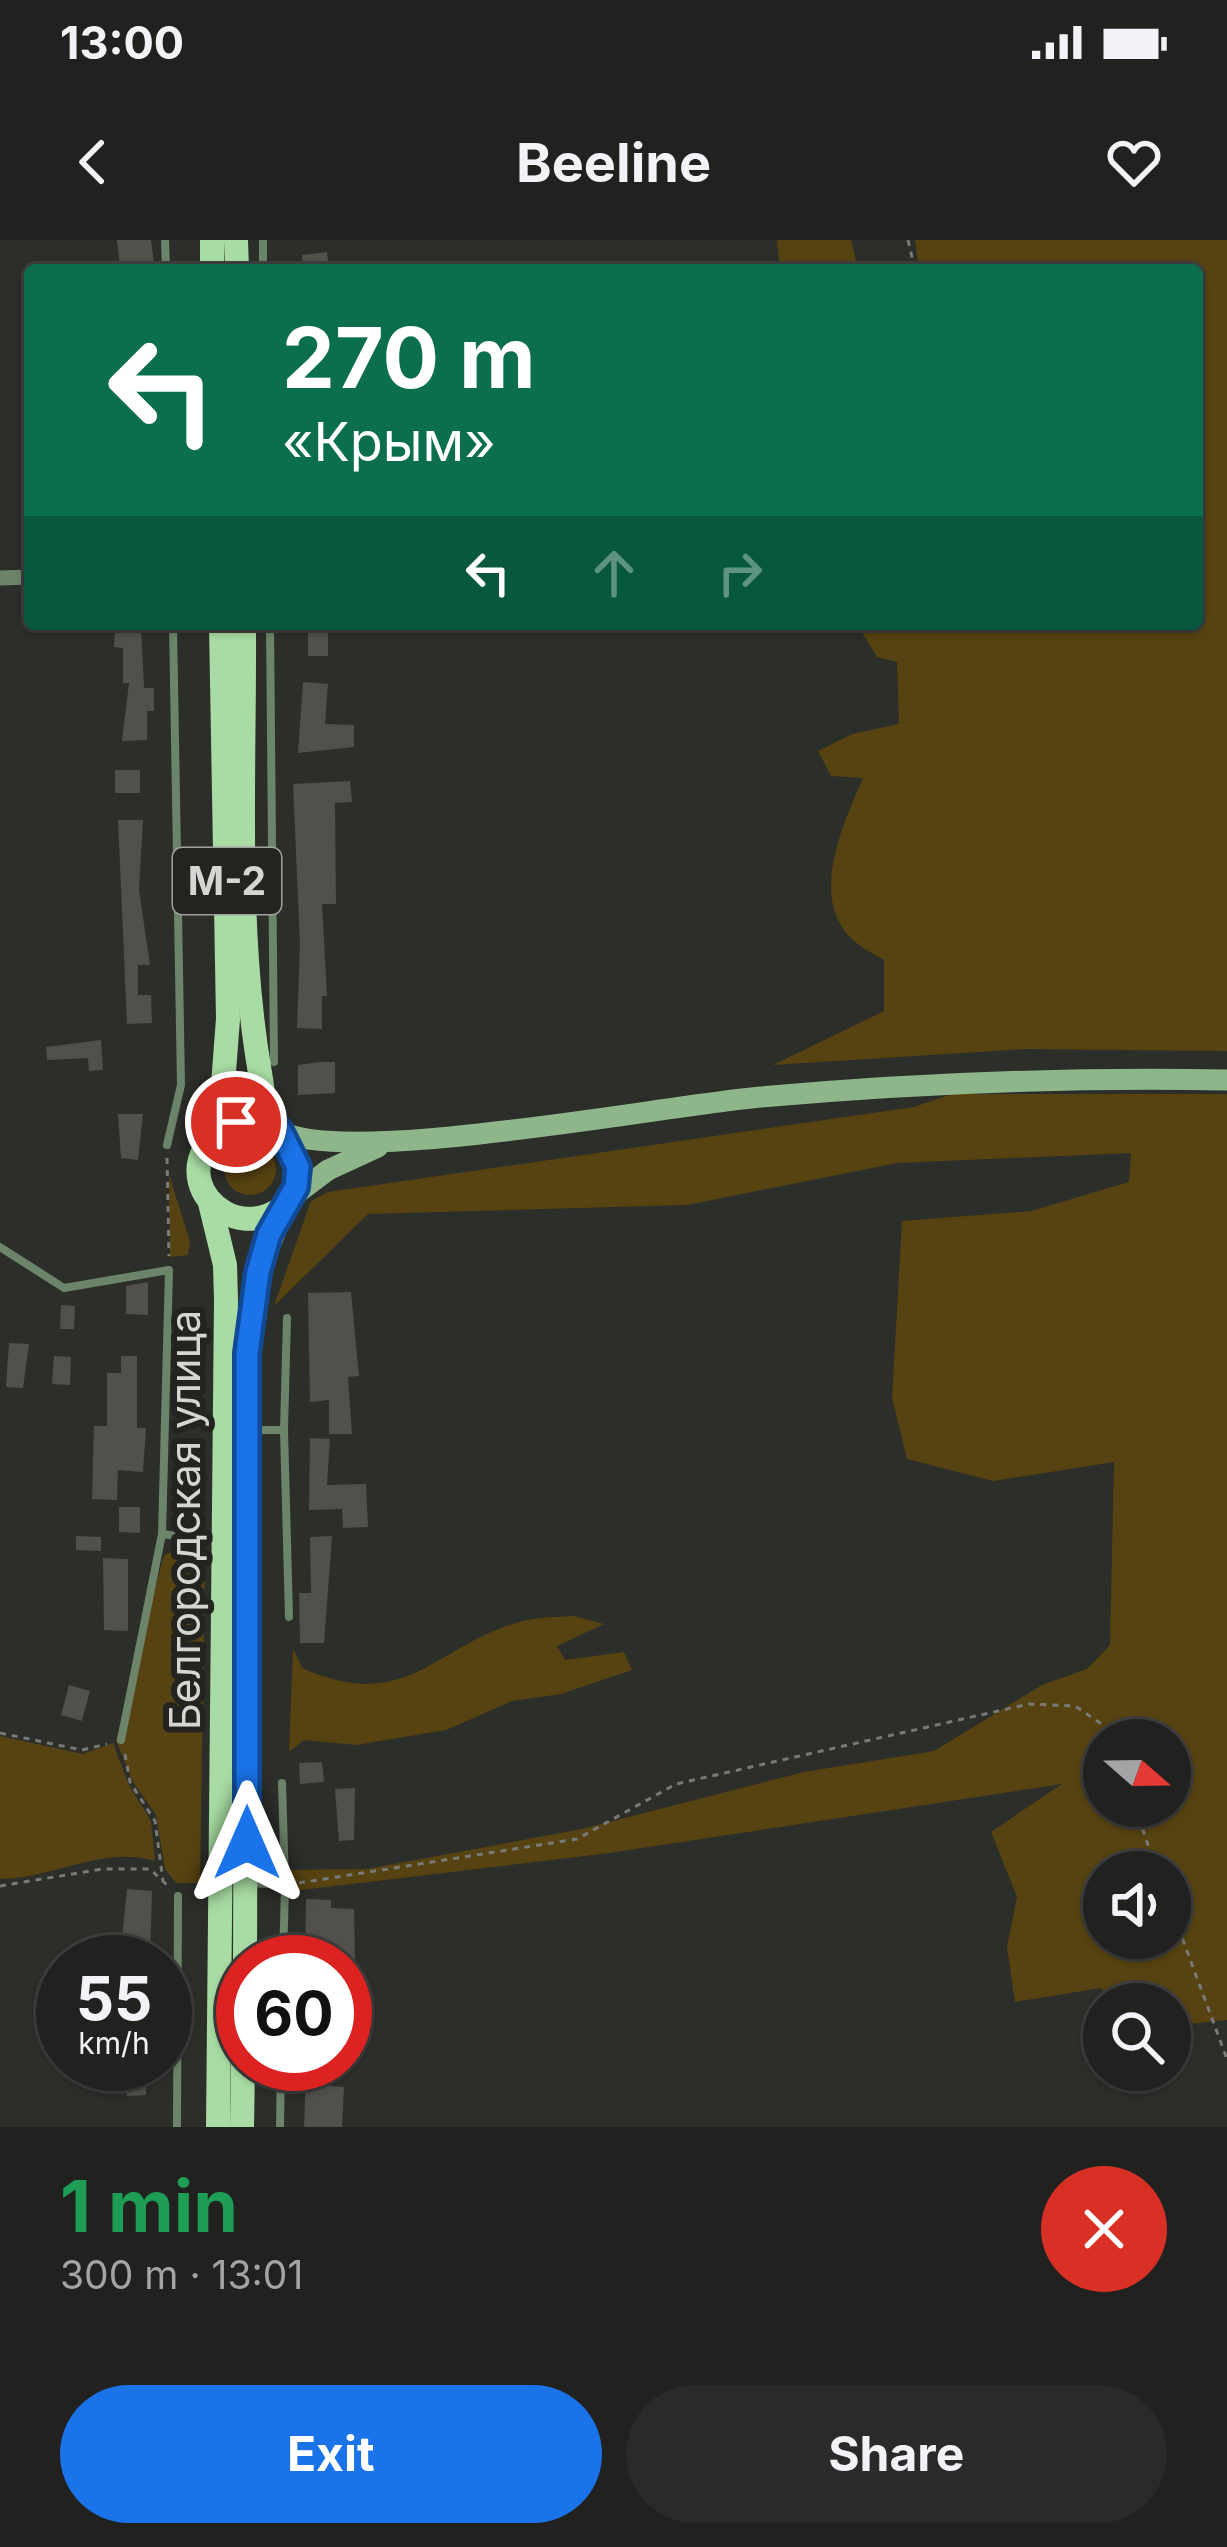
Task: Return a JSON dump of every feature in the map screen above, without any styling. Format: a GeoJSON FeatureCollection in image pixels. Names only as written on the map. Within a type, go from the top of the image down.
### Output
{"type":"FeatureCollection","features":[{"type":"Feature","properties":{"kind":"main road","name":"М-2"},"geometry":{"type":"LineString","coordinates":[[211,1203],[199,1170],[221,1111],[228,1019],[221,630]]}},
{"type":"Feature","properties":{"kind":"main road","name":"М-2"},"geometry":{"type":"LineString","coordinates":[[244,630],[252,1018],[277,1129],[298,1167],[287,1202]]}},
{"type":"Feature","properties":{"kind":"main road"},"geometry":{"type":"LineString","coordinates":[[212,1136],[236,1122],[326,1144],[390,1142],[848,1090],[1033,1077],[1227,1079]]}},
{"type":"Feature","properties":{"kind":"main road"},"geometry":{"type":"LineString","coordinates":[[211,1203],[250,1219],[287,1202],[328,1169],[390,1142]]}},
{"type":"Feature","properties":{"kind":"main road","name":"Белгородская улица"},"geometry":{"type":"LineString","coordinates":[[245,1935],[247,1353],[258,1272],[287,1202]]}},
{"type":"Feature","properties":{"kind":"main road","name":"Белгородская улица"},"geometry":{"type":"LineString","coordinates":[[211,1203],[225,1265],[218,2127]]}},
{"type":"Feature","properties":{"kind":"main road"},"geometry":{"type":"LineString","coordinates":[[242,2127],[243,2091]]}},
{"type":"Feature","properties":{"kind":"lane"},"geometry":{"type":"LineString","coordinates":[[166,1145],[181,1085],[173,630]]}},
{"type":"Feature","properties":{"kind":"lane"},"geometry":{"type":"LineString","coordinates":[[270,630],[274,1062]]}},
{"type":"Feature","properties":{"kind":"lane"},"geometry":{"type":"LineString","coordinates":[[0,1247],[64,1288],[169,1270],[162,1534],[121,1740]]}},
{"type":"Feature","properties":{"kind":"lane"},"geometry":{"type":"LineString","coordinates":[[287,1318],[284,1430],[289,1618]]}},
{"type":"Feature","properties":{"kind":"lane"},"geometry":{"type":"LineString","coordinates":[[246,1430],[284,1430]]}},
{"type":"Feature","properties":{"kind":"lane"},"geometry":{"type":"LineString","coordinates":[[162,1534],[224,1542]]}},
{"type":"Feature","properties":{"kind":"lane"},"geometry":{"type":"LineString","coordinates":[[282,1783],[284,1935]]}},
{"type":"Feature","properties":{"kind":"lane"},"geometry":{"type":"LineString","coordinates":[[246,1883],[285,1885]]}},
{"type":"Feature","properties":{"kind":"lane"},"geometry":{"type":"LineString","coordinates":[[177,2127],[178,1896]]}},
{"type":"Feature","properties":{"kind":"lane"},"geometry":{"type":"LineString","coordinates":[[280,2127],[281,2091]]}},
{"type":"Feature","properties":{"kind":"path"},"geometry":{"type":"LineString","coordinates":[[166,1145],[169,1270]]}},
{"type":"Feature","properties":{"kind":"path"},"geometry":{"type":"LineString","coordinates":[[285,1885],[577,1839],[676,1784],[1029,1704],[1075,1706],[1094,1719]]}},
{"type":"Feature","properties":{"kind":"path"},"geometry":{"type":"LineString","coordinates":[[0,1733],[82,1750],[121,1740],[130,1783],[155,1821],[163,1881]]}},
{"type":"Feature","properties":{"kind":"path"},"geometry":{"type":"LineString","coordinates":[[0,1886],[102,1869],[150,1869],[178,1896]]}},
{"type":"Feature","properties":{"kind":"path"},"geometry":{"type":"LineString","coordinates":[[1191,1958],[1227,2059]]}},
{"type":"Feature","properties":{"kind":"shaded area"},"geometry":{"type":"Polygon","coordinates":[[[777,240],[851,240],[857,264],[779,264],[777,240]]]}},
{"type":"Feature","properties":{"kind":"shaded area"},"geometry":{"type":"Polygon","coordinates":[[[915,240],[1227,240],[1227,1051],[1024,1049],[773,1065],[884,1011],[884,960],[852,939],[832,903],[834,860],[863,778],[831,776],[818,751],[852,734],[899,724],[897,662],[877,657],[861,630],[1203,630],[1203,264],[918,264],[915,240]]]}},
{"type":"Feature","properties":{"kind":"shaded area"},"geometry":{"type":"Polygon","coordinates":[[[952,1094],[1227,1094],[1227,2020],[1191,2024],[1191,1983],[1083,1983],[1083,1991],[1015,2002],[1007,1947],[1017,1897],[991,1832],[1062,1784],[609,1853],[293,1891],[290,1870],[367,1869],[582,1829],[804,1772],[934,1751],[1042,1685],[1087,1669],[1110,1645],[1114,1462],[993,1481],[907,1459],[892,1398],[902,1221],[1031,1211],[1129,1182],[1131,1153],[897,1163],[687,1205],[368,1214],[274,1306],[311,1201],[328,1192],[914,1107],[952,1094]]]}},
{"type":"Feature","properties":{"kind":"shaded area"},"geometry":{"type":"Polygon","coordinates":[[[250,1143],[268,1151],[276,1169],[268,1187],[250,1195],[232,1187],[224,1169],[232,1151],[250,1143]]]}},
{"type":"Feature","properties":{"kind":"shaded area"},"geometry":{"type":"Polygon","coordinates":[[[169,1175],[190,1241],[188,1255],[170,1257],[169,1175]]]}},
{"type":"Feature","properties":{"kind":"shaded area"},"geometry":{"type":"Polygon","coordinates":[[[191,1545],[205,1552],[200,1883],[176,1883],[165,1869],[156,1815],[133,1782],[116,1740],[164,1555],[191,1545]]]}},
{"type":"Feature","properties":{"kind":"shaded area"},"geometry":{"type":"Polygon","coordinates":[[[574,1616],[604,1624],[557,1646],[565,1660],[624,1652],[632,1670],[561,1694],[512,1701],[446,1730],[356,1745],[304,1740],[289,1752],[293,1648],[302,1668],[339,1681],[370,1684],[421,1670],[495,1630],[527,1620],[574,1616]]]}},
{"type":"Feature","properties":{"kind":"shaded area"},"geometry":{"type":"Polygon","coordinates":[[[0,1736],[83,1754],[113,1743],[129,1785],[151,1821],[155,1861],[116,1857],[0,1879],[0,1736]]]}},
{"type":"Feature","properties":{"kind":"building"},"geometry":{"type":"Polygon","coordinates":[[[117,240],[151,240],[154,264],[120,264],[117,240]]]}},
{"type":"Feature","properties":{"kind":"building"},"geometry":{"type":"Polygon","coordinates":[[[327,252],[328,264],[303,264],[302,255],[327,252]]]}},
{"type":"Feature","properties":{"kind":"building"},"geometry":{"type":"Polygon","coordinates":[[[115,630],[141,630],[144,688],[154,688],[154,711],[147,711],[147,740],[122,741],[129,683],[123,683],[123,648],[114,647],[115,630]]]}},
{"type":"Feature","properties":{"kind":"building"},"geometry":{"type":"Polygon","coordinates":[[[308,630],[328,630],[328,656],[308,656],[308,630]]]}},
{"type":"Feature","properties":{"kind":"building"},"geometry":{"type":"Polygon","coordinates":[[[303,682],[328,684],[325,724],[354,725],[354,747],[298,753],[303,682]]]}},
{"type":"Feature","properties":{"kind":"building"},"geometry":{"type":"Polygon","coordinates":[[[115,770],[140,770],[140,793],[115,793],[115,770]]]}},
{"type":"Feature","properties":{"kind":"building"},"geometry":{"type":"Polygon","coordinates":[[[350,781],[352,802],[335,803],[336,904],[322,904],[327,996],[322,996],[322,1029],[297,1028],[300,944],[293,784],[350,781]]]}},
{"type":"Feature","properties":{"kind":"building"},"geometry":{"type":"Polygon","coordinates":[[[118,820],[143,820],[139,890],[150,965],[138,965],[138,995],[151,995],[152,1023],[127,1024],[118,820]]]}},
{"type":"Feature","properties":{"kind":"building"},"geometry":{"type":"Polygon","coordinates":[[[101,1040],[103,1070],[89,1071],[88,1058],[47,1060],[46,1047],[101,1040]]]}},
{"type":"Feature","properties":{"kind":"building"},"geometry":{"type":"Polygon","coordinates":[[[335,1062],[335,1093],[298,1095],[298,1065],[335,1062]]]}},
{"type":"Feature","properties":{"kind":"building"},"geometry":{"type":"Polygon","coordinates":[[[118,1114],[143,1114],[138,1160],[121,1158],[118,1114]]]}},
{"type":"Feature","properties":{"kind":"building"},"geometry":{"type":"Polygon","coordinates":[[[148,1282],[148,1315],[126,1314],[126,1286],[148,1282]]]}},
{"type":"Feature","properties":{"kind":"building"},"geometry":{"type":"Polygon","coordinates":[[[351,1292],[359,1376],[348,1377],[352,1434],[329,1434],[329,1400],[310,1402],[308,1293],[351,1292]]]}},
{"type":"Feature","properties":{"kind":"building"},"geometry":{"type":"Polygon","coordinates":[[[61,1305],[75,1306],[74,1329],[60,1329],[61,1305]]]}},
{"type":"Feature","properties":{"kind":"building"},"geometry":{"type":"Polygon","coordinates":[[[9,1343],[29,1344],[23,1388],[6,1387],[9,1343]]]}},
{"type":"Feature","properties":{"kind":"building"},"geometry":{"type":"Polygon","coordinates":[[[54,1356],[71,1357],[70,1385],[52,1384],[54,1356]]]}},
{"type":"Feature","properties":{"kind":"building"},"geometry":{"type":"Polygon","coordinates":[[[121,1356],[137,1356],[137,1428],[146,1428],[143,1472],[118,1470],[117,1500],[92,1499],[94,1426],[107,1426],[107,1373],[121,1373],[121,1356]]]}},
{"type":"Feature","properties":{"kind":"building"},"geometry":{"type":"Polygon","coordinates":[[[310,1438],[330,1439],[327,1485],[366,1484],[368,1527],[343,1528],[342,1509],[309,1510],[310,1438]]]}},
{"type":"Feature","properties":{"kind":"building"},"geometry":{"type":"Polygon","coordinates":[[[119,1507],[140,1507],[140,1533],[119,1532],[119,1507]]]}},
{"type":"Feature","properties":{"kind":"building"},"geometry":{"type":"Polygon","coordinates":[[[76,1536],[101,1537],[101,1551],[76,1550],[76,1536]]]}},
{"type":"Feature","properties":{"kind":"building"},"geometry":{"type":"Polygon","coordinates":[[[332,1536],[324,1643],[300,1643],[299,1593],[311,1593],[310,1537],[332,1536]]]}},
{"type":"Feature","properties":{"kind":"building"},"geometry":{"type":"Polygon","coordinates":[[[103,1558],[128,1559],[128,1631],[104,1630],[103,1558]]]}},
{"type":"Feature","properties":{"kind":"building"},"geometry":{"type":"Polygon","coordinates":[[[69,1685],[90,1691],[82,1721],[61,1715],[69,1685]]]}},
{"type":"Feature","properties":{"kind":"building"},"geometry":{"type":"Polygon","coordinates":[[[322,1762],[324,1782],[300,1784],[299,1763],[322,1762]]]}},
{"type":"Feature","properties":{"kind":"building"},"geometry":{"type":"Polygon","coordinates":[[[355,1788],[354,1840],[339,1841],[335,1789],[355,1788]]]}},
{"type":"Feature","properties":{"kind":"building"},"geometry":{"type":"Polygon","coordinates":[[[127,1889],[152,1891],[151,1935],[122,1935],[127,1889]]]}},
{"type":"Feature","properties":{"kind":"building"},"geometry":{"type":"Polygon","coordinates":[[[306,1899],[331,1900],[331,1908],[354,1909],[354,1935],[305,1935],[306,1899]]]}},
{"type":"Feature","properties":{"kind":"building"},"geometry":{"type":"Polygon","coordinates":[[[305,2091],[344,2091],[342,2127],[304,2127],[305,2091]]]}},
{"type":"Feature","properties":{"kind":"route"},"geometry":{"type":"LineString","coordinates":[[236,1122],[251,1120],[280,1131],[298,1167],[296,1187],[269,1234],[258,1272],[247,1353],[247,1843]]}}]}
